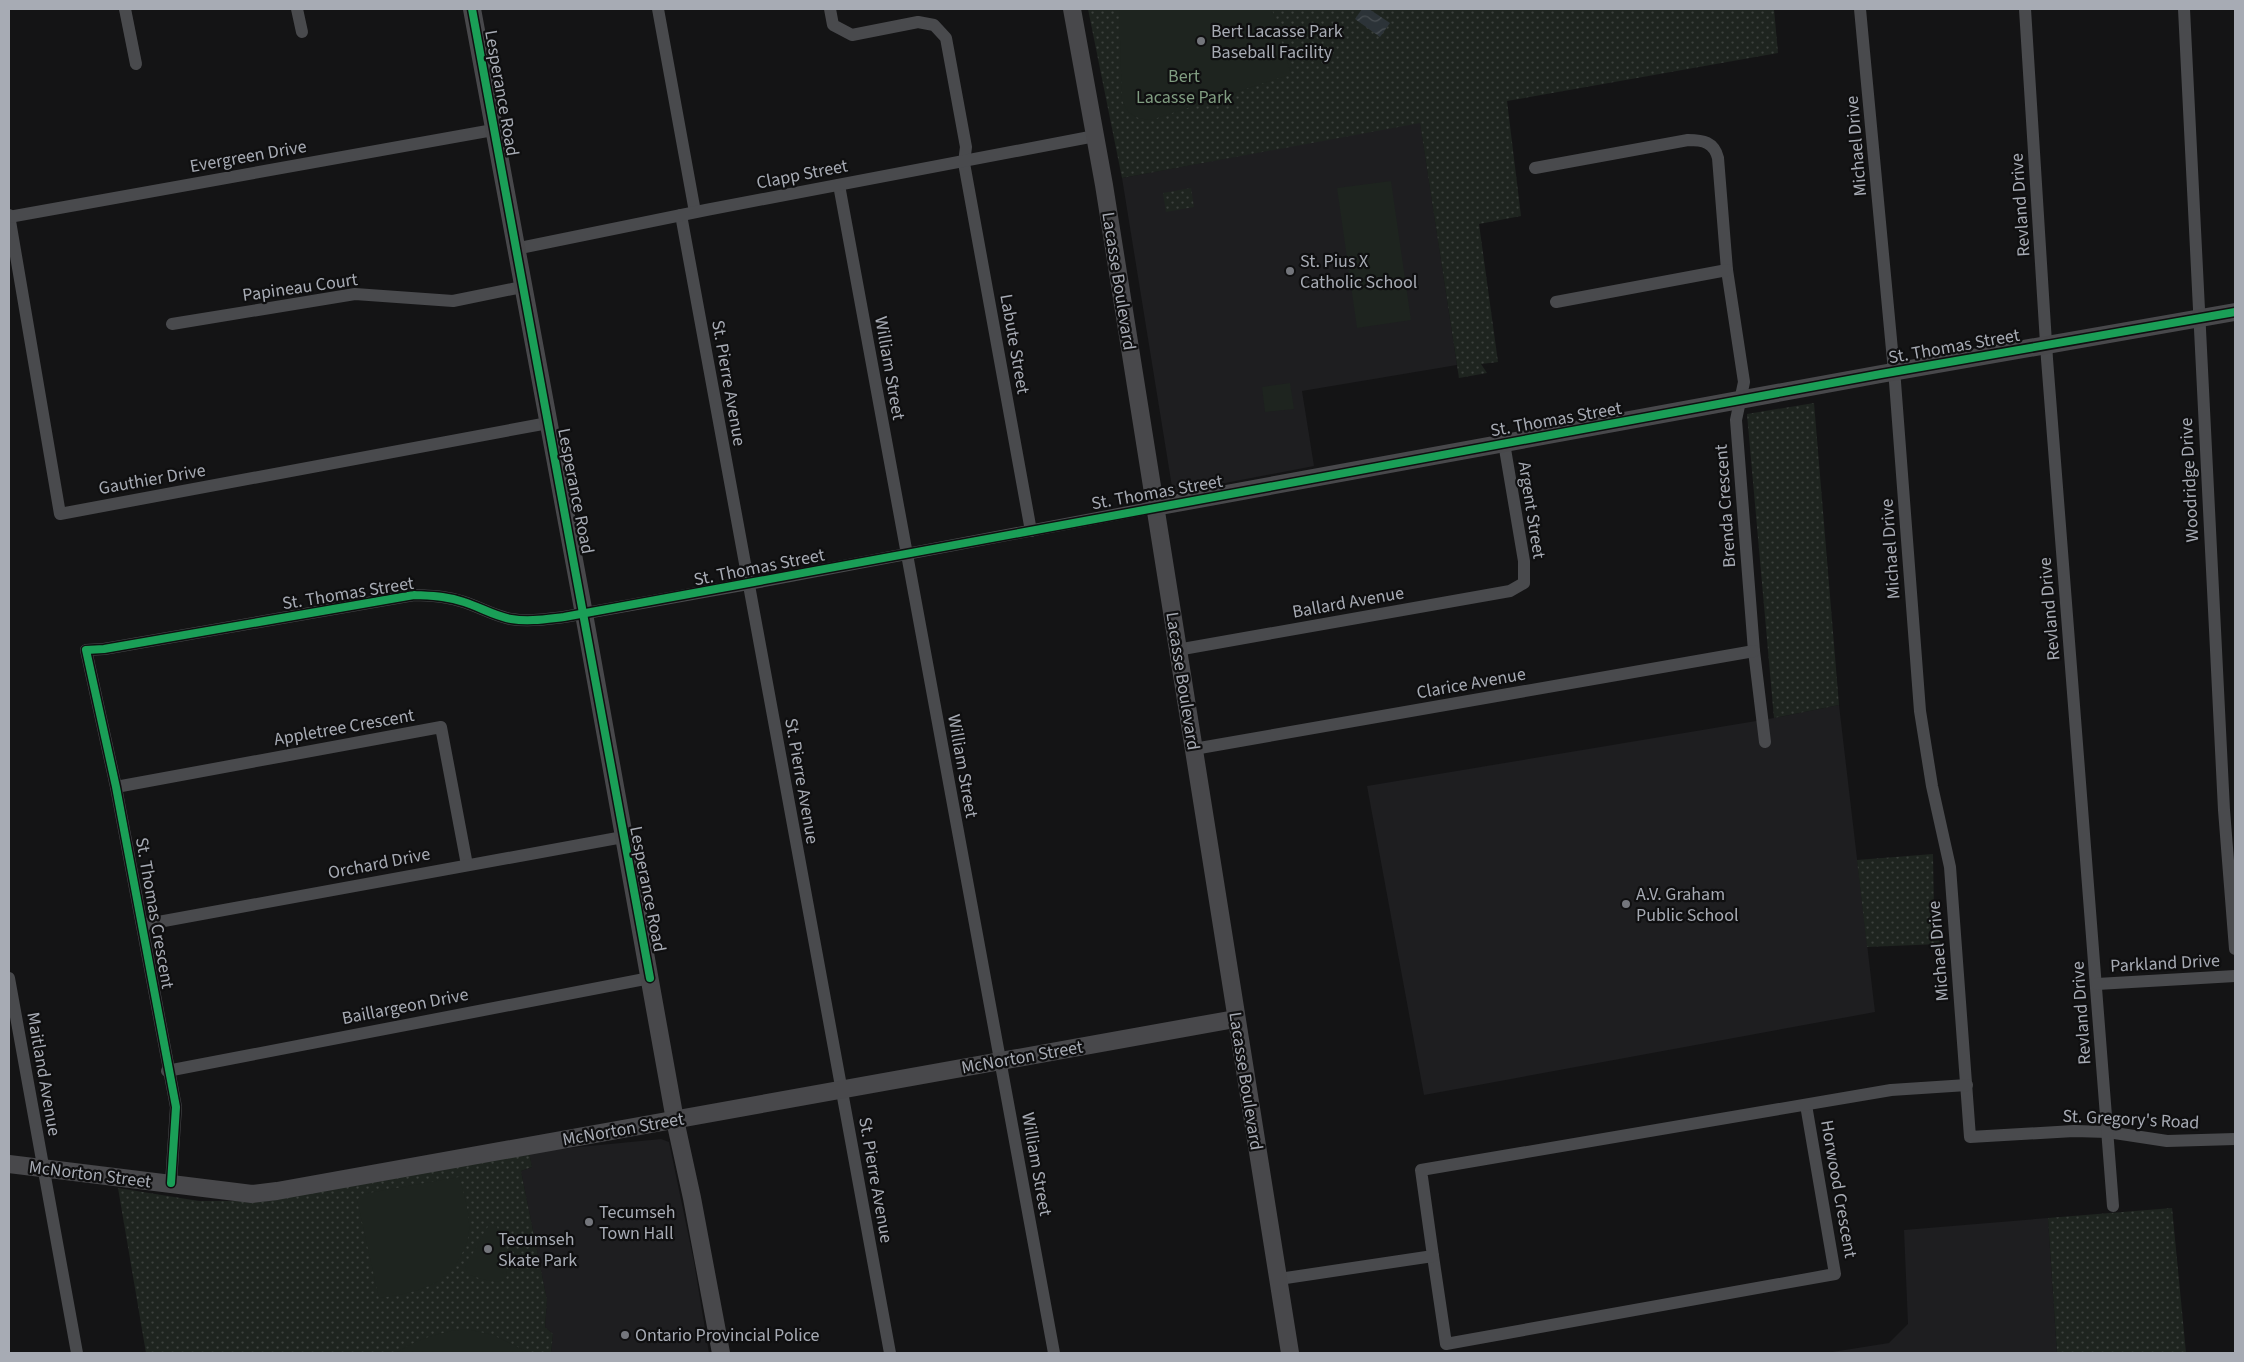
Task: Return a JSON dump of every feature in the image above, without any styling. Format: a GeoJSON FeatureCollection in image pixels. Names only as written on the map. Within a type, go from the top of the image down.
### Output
{"type":"FeatureCollection","features":[{"type":"Feature","properties":{"kind":"street"},"geometry":{"type":"LineString","coordinates":[[125,9],[136,64]]}},
{"type":"Feature","properties":{"kind":"street"},"geometry":{"type":"LineString","coordinates":[[297,9],[302,32]]}},
{"type":"Feature","properties":{"kind":"street","name":"Lesperance Road"},"geometry":{"type":"LineString","coordinates":[[472,9],[675,1120],[692,1198],[721,1353]]}},
{"type":"Feature","properties":{"kind":"street"},"geometry":{"type":"LineString","coordinates":[[658,9],[695,212]]}},
{"type":"Feature","properties":{"kind":"street","name":"Labute Street"},"geometry":{"type":"LineString","coordinates":[[830,9],[833,25],[852,35],[918,22],[934,25],[946,38],[966,147],[964,163],[1031,531]]}},
{"type":"Feature","properties":{"kind":"street","name":"Lacasse Boulevard"},"geometry":{"type":"LineString","coordinates":[[1072,9],[1095,136],[1194,749],[1235,1020],[1290,1353]]}},
{"type":"Feature","properties":{"kind":"street","name":"Michael Drive"},"geometry":{"type":"LineString","coordinates":[[1860,9],[1894,372],[1920,711],[1932,786],[1950,867],[1967,1085]]}},
{"type":"Feature","properties":{"kind":"street","name":"Revland Drive"},"geometry":{"type":"LineString","coordinates":[[2025,9],[2046,345],[2108,1132],[2112,1206]]}},
{"type":"Feature","properties":{"kind":"street","name":"Woodridge Drive"},"geometry":{"type":"LineString","coordinates":[[2184,9],[2224,810],[2235,949]]}},
{"type":"Feature","properties":{"kind":"street","name":"Evergreen Drive"},"geometry":{"type":"LineString","coordinates":[[9,216],[493,130]]}},
{"type":"Feature","properties":{"kind":"street","name":"Clapp Street"},"geometry":{"type":"LineString","coordinates":[[515,249],[695,212],[964,163],[1095,136]]}},
{"type":"Feature","properties":{"kind":"street","name":"Brenda Crescent"},"geometry":{"type":"LineString","coordinates":[[1535,168],[1688,140],[1708,143],[1716,149],[1726,270],[1744,382],[1736,420],[1754,651],[1765,742]]}},
{"type":"Feature","properties":{"kind":"street","name":"William Street"},"geometry":{"type":"LineString","coordinates":[[838,185],[1054,1353]]}},
{"type":"Feature","properties":{"kind":"street","name":"Gauthier Drive"},"geometry":{"type":"LineString","coordinates":[[9,216],[60,514],[548,423]]}},
{"type":"Feature","properties":{"kind":"street","name":"St. Pierre Avenue"},"geometry":{"type":"LineString","coordinates":[[681,216],[890,1353]]}},
{"type":"Feature","properties":{"kind":"street"},"geometry":{"type":"LineString","coordinates":[[1556,302],[1726,270]]}},
{"type":"Feature","properties":{"kind":"street","name":"Papineau Court"},"geometry":{"type":"LineString","coordinates":[[172,324],[355,294],[453,301],[522,287]]}},
{"type":"Feature","properties":{"kind":"street","name":"St. Thomas Street"},"geometry":{"type":"LineString","coordinates":[[86,650],[414,595],[442,596],[464,602],[488,613],[534,621],[584,614],[1504,443],[2235,312]]}},
{"type":"Feature","properties":{"kind":"street","name":"Argent Street"},"geometry":{"type":"LineString","coordinates":[[1504,443],[1524,561],[1524,583]]}},
{"type":"Feature","properties":{"kind":"street","name":"Ballard Avenue"},"geometry":{"type":"LineString","coordinates":[[1177,650],[1510,591],[1524,583]]}},
{"type":"Feature","properties":{"kind":"street","name":"St. Thomas Crescent"},"geometry":{"type":"LineString","coordinates":[[86,650],[116,786],[167,1071],[176,1107],[171,1183]]}},
{"type":"Feature","properties":{"kind":"street","name":"Clarice Avenue"},"geometry":{"type":"LineString","coordinates":[[1194,749],[1754,651]]}},
{"type":"Feature","properties":{"kind":"street","name":"Appletree Crescent"},"geometry":{"type":"LineString","coordinates":[[116,786],[441,727],[467,865]]}},
{"type":"Feature","properties":{"kind":"street","name":"Orchard Drive"},"geometry":{"type":"LineString","coordinates":[[142,925],[623,837]]}},
{"type":"Feature","properties":{"kind":"street","name":"Parkland Drive"},"geometry":{"type":"LineString","coordinates":[[2096,984],[2235,976]]}},
{"type":"Feature","properties":{"kind":"street","name":"Maitland Avenue"},"geometry":{"type":"LineString","coordinates":[[9,978],[77,1353]]}},
{"type":"Feature","properties":{"kind":"street","name":"Baillargeon Drive"},"geometry":{"type":"LineString","coordinates":[[167,1071],[650,978]]}},
{"type":"Feature","properties":{"kind":"street","name":"McNorton Street"},"geometry":{"type":"LineString","coordinates":[[9,1164],[252,1194],[278,1191],[1235,1020]]}},
{"type":"Feature","properties":{"kind":"street"},"geometry":{"type":"LineString","coordinates":[[1806,1105],[1891,1090],[1967,1085]]}},
{"type":"Feature","properties":{"kind":"street","name":"St. Gregory's Road"},"geometry":{"type":"LineString","coordinates":[[1967,1085],[1970,1137],[2074,1131],[2108,1132],[2166,1140],[2235,1139]]}},
{"type":"Feature","properties":{"kind":"street","name":"Horwood Crescent"},"geometry":{"type":"LineString","coordinates":[[1806,1105],[1836,1274],[1446,1344],[1432,1256],[1421,1170],[1806,1105]]}},
{"type":"Feature","properties":{"kind":"street"},"geometry":{"type":"LineString","coordinates":[[1279,1279],[1432,1256]]}},
{"type":"Feature","properties":{"kind":"shaded area","name":"St. Pius X Catholic School"},"geometry":{"type":"Polygon","coordinates":[[[1420,122],[1457,365],[1302,391],[1314,466],[1173,493],[1122,178],[1420,122]]]}},
{"type":"Feature","properties":{"kind":"shaded area","name":"A.V. Graham Public School"},"geometry":{"type":"Polygon","coordinates":[[[1839,705],[1875,1012],[1424,1095],[1367,786],[1774,718],[1839,705]]]}},
{"type":"Feature","properties":{"kind":"shaded area"},"geometry":{"type":"Polygon","coordinates":[[[661,1139],[669,1142],[694,1262],[709,1353],[551,1353],[553,1334],[545,1327],[547,1300],[521,1171],[532,1167],[529,1152],[661,1139]]]}},
{"type":"Feature","properties":{"kind":"shaded area"},"geometry":{"type":"Polygon","coordinates":[[[2048,1218],[2057,1353],[1826,1353],[1889,1343],[1908,1324],[1904,1230],[2048,1218]]]}},
{"type":"Feature","properties":{"kind":"green space","name":"Bert Lacasse Park"},"geometry":{"type":"Polygon","coordinates":[[[1088,9],[1774,9],[1778,53],[1507,101],[1521,216],[1479,224],[1498,362],[1481,364],[1487,373],[1459,378],[1420,123],[1122,178],[1088,9]]]}},
{"type":"Feature","properties":{"kind":"green space","name":"Bert Lacasse Park Baseball Facility"},"geometry":{"type":"Polygon","coordinates":[[[1119,9],[1272,9],[1291,74],[1154,119],[1138,118],[1127,110],[1122,100],[1119,9]]]}},
{"type":"Feature","properties":{"kind":"green space"},"geometry":{"type":"Polygon","coordinates":[[[1391,181],[1411,320],[1357,328],[1337,188],[1391,181]]]}},
{"type":"Feature","properties":{"kind":"green space"},"geometry":{"type":"Polygon","coordinates":[[[1191,188],[1194,207],[1166,212],[1163,193],[1191,188]]]}},
{"type":"Feature","properties":{"kind":"green space"},"geometry":{"type":"Polygon","coordinates":[[[1290,383],[1294,409],[1265,412],[1262,387],[1290,383]]]}},
{"type":"Feature","properties":{"kind":"green space"},"geometry":{"type":"Polygon","coordinates":[[[1814,403],[1839,705],[1774,718],[1747,414],[1814,403]]]}},
{"type":"Feature","properties":{"kind":"green space"},"geometry":{"type":"Polygon","coordinates":[[[1933,854],[1934,912],[1940,944],[1867,947],[1857,860],[1933,854]]]}},
{"type":"Feature","properties":{"kind":"green space"},"geometry":{"type":"Polygon","coordinates":[[[529,1152],[532,1167],[521,1171],[547,1300],[545,1327],[553,1334],[551,1353],[146,1353],[118,1188],[199,1201],[269,1201],[344,1185],[529,1152]]]}},
{"type":"Feature","properties":{"kind":"green space"},"geometry":{"type":"Polygon","coordinates":[[[459,1177],[469,1217],[469,1234],[459,1259],[444,1277],[424,1288],[379,1298],[357,1200],[363,1194],[459,1177]]]}},
{"type":"Feature","properties":{"kind":"green space"},"geometry":{"type":"Polygon","coordinates":[[[2172,1208],[2186,1353],[2057,1353],[2048,1218],[2172,1208]]]}},
{"type":"Feature","properties":{"kind":"green space","name":"Tecumseh Skate Park"},"geometry":{"type":"Polygon","coordinates":[[[490,1223],[497,1226],[507,1276],[500,1281],[489,1281],[469,1275],[465,1267],[490,1223]]]}},
{"type":"Feature","properties":{"kind":"green space"},"geometry":{"type":"Polygon","coordinates":[[[467,1329],[493,1335],[530,1353],[396,1353],[430,1336],[467,1329]]]}},
{"type":"Feature","properties":{"kind":"water"},"geometry":{"type":"Polygon","coordinates":[[[1362,9],[1369,9],[1390,23],[1380,37],[1355,19],[1362,9]]]}},
{"type":"Feature","properties":{"kind":"cycle path"},"geometry":{"type":"LineString","coordinates":[[472,9],[650,978]]}},
{"type":"Feature","properties":{"kind":"cycle path"},"geometry":{"type":"LineString","coordinates":[[171,1183],[176,1107],[116,787],[86,650],[104,649],[414,595],[458,600],[511,619],[531,620],[564,617],[1881,374],[2235,312]]}},
{"type":"Feature","properties":{"kind":"place","name":"Bert Lacasse Park Baseball Facility"},"geometry":{"type":"Point","coordinates":[1201,41]}},
{"type":"Feature","properties":{"kind":"place","name":"St. Pius X Catholic School"},"geometry":{"type":"Point","coordinates":[1290,271]}},
{"type":"Feature","properties":{"kind":"place","name":"A.V. Graham Public School"},"geometry":{"type":"Point","coordinates":[1626,904]}},
{"type":"Feature","properties":{"kind":"place","name":"Tecumseh Town Hall"},"geometry":{"type":"Point","coordinates":[589,1222]}},
{"type":"Feature","properties":{"kind":"place","name":"Tecumseh Skate Park"},"geometry":{"type":"Point","coordinates":[488,1249]}},
{"type":"Feature","properties":{"kind":"place","name":"Ontario Provincial Police"},"geometry":{"type":"Point","coordinates":[625,1335]}}]}
